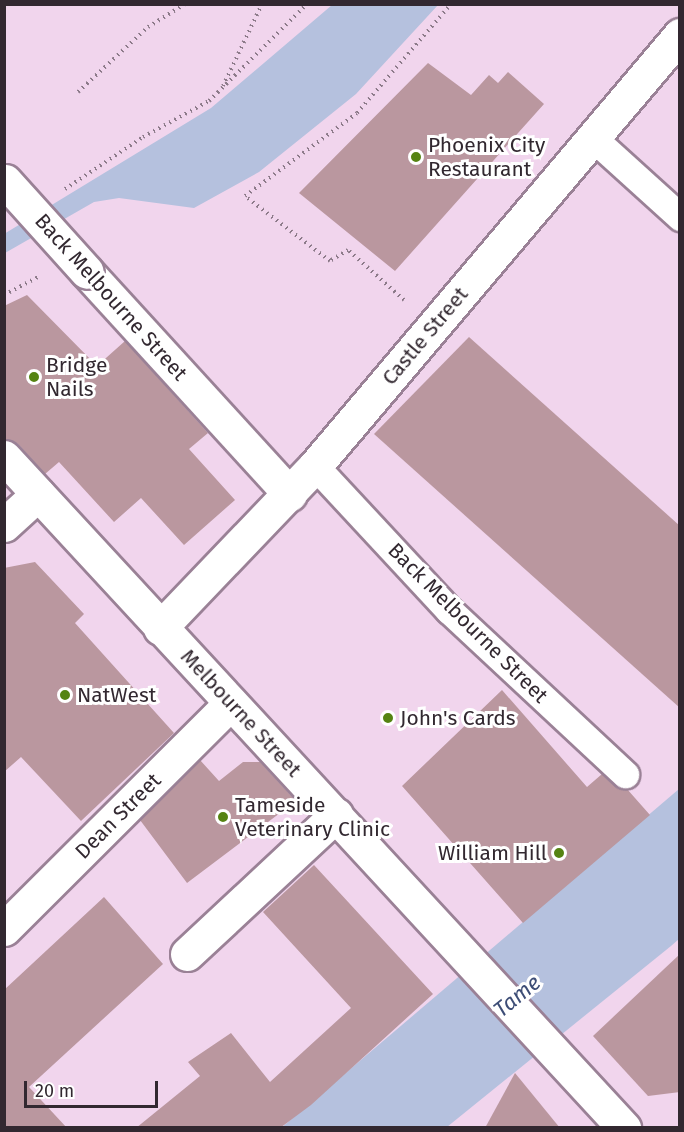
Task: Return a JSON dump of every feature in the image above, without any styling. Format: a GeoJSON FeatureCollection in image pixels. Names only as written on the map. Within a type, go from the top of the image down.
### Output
{"type":"FeatureCollection","features":[{"type":"Feature","properties":{"kind":"street","name":"Castle Street"},"geometry":{"type":"LineString","coordinates":[[160,628],[315,466],[680,35]]}},
{"type":"Feature","properties":{"kind":"street","name":"Back Melbourne Street"},"geometry":{"type":"LineString","coordinates":[[5,180],[290,494]]}},
{"type":"Feature","properties":{"kind":"street","name":"Melbourne Street"},"geometry":{"type":"LineString","coordinates":[[4,457],[624,1128]]}},
{"type":"Feature","properties":{"kind":"street"},"geometry":{"type":"LineString","coordinates":[[4,525],[38,494]]}},
{"type":"Feature","properties":{"kind":"street","name":"Dean Street"},"geometry":{"type":"LineString","coordinates":[[4,929],[231,702]]}},
{"type":"Feature","properties":{"kind":"street"},"geometry":{"type":"LineString","coordinates":[[187,954],[336,815]]}},
{"type":"Feature","properties":{"kind":"lane"},"geometry":{"type":"LineString","coordinates":[[593,138],[680,217]]}},
{"type":"Feature","properties":{"kind":"lane","name":"Back Melbourne Street"},"geometry":{"type":"LineString","coordinates":[[315,466],[449,610],[625,774]]}},
{"type":"Feature","properties":{"kind":"path"},"geometry":{"type":"LineString","coordinates":[[78,92],[148,27],[185,4]]}},
{"type":"Feature","properties":{"kind":"path"},"geometry":{"type":"LineString","coordinates":[[221,89],[262,4]]}},
{"type":"Feature","properties":{"kind":"path"},"geometry":{"type":"LineString","coordinates":[[81,180],[221,89],[307,4]]}},
{"type":"Feature","properties":{"kind":"path"},"geometry":{"type":"LineString","coordinates":[[433,326],[348,250],[330,261],[245,196],[357,113],[451,4]]}},
{"type":"Feature","properties":{"kind":"path"},"geometry":{"type":"LineString","coordinates":[[4,295],[40,276],[33,268]]}},
{"type":"Feature","properties":{"kind":"water"},"geometry":{"type":"Polygon","coordinates":[[[332,5],[438,5],[356,94],[259,172],[194,208],[119,198],[94,202],[5,253],[4,234],[211,108],[332,5]]]}},
{"type":"Feature","properties":{"kind":"water","name":"Tame"},"geometry":{"type":"Polygon","coordinates":[[[679,789],[679,939],[671,946],[447,1127],[281,1128],[679,789]]]}},
{"type":"Feature","properties":{"kind":"building","name":"Phoenix City Restaurant"},"geometry":{"type":"Polygon","coordinates":[[[428,63],[471,95],[489,75],[498,83],[508,72],[544,104],[395,271],[299,193],[428,63]]]}},
{"type":"Feature","properties":{"kind":"building"},"geometry":{"type":"Polygon","coordinates":[[[27,295],[97,366],[125,341],[208,433],[189,449],[235,500],[184,545],[141,498],[114,522],[59,462],[45,474],[18,444],[4,439],[4,306],[27,295]]]}},
{"type":"Feature","properties":{"kind":"building"},"geometry":{"type":"Polygon","coordinates":[[[469,337],[680,526],[680,708],[374,434],[469,337]]]}},
{"type":"Feature","properties":{"kind":"building"},"geometry":{"type":"Polygon","coordinates":[[[35,562],[84,614],[75,623],[174,733],[81,821],[21,757],[4,772],[4,568],[35,562]]]}},
{"type":"Feature","properties":{"kind":"building"},"geometry":{"type":"Polygon","coordinates":[[[502,690],[587,787],[602,774],[615,786],[627,789],[650,815],[523,923],[402,786],[502,690]]]}},
{"type":"Feature","properties":{"kind":"building","name":"Tameside Veterinary Clinic"},"geometry":{"type":"Polygon","coordinates":[[[200,760],[219,781],[243,762],[260,762],[296,801],[187,883],[140,820],[200,760]]]}},
{"type":"Feature","properties":{"kind":"building"},"geometry":{"type":"Polygon","coordinates":[[[314,865],[433,994],[311,1105],[280,1128],[136,1128],[200,1076],[188,1062],[231,1033],[270,1082],[351,1008],[263,912],[314,865]]]}},
{"type":"Feature","properties":{"kind":"building"},"geometry":{"type":"Polygon","coordinates":[[[104,897],[163,964],[29,1087],[67,1128],[4,1128],[4,990],[104,897]]]}},
{"type":"Feature","properties":{"kind":"building"},"geometry":{"type":"Polygon","coordinates":[[[680,954],[680,1092],[648,1096],[593,1036],[680,954]]]}},
{"type":"Feature","properties":{"kind":"building"},"geometry":{"type":"Polygon","coordinates":[[[515,1073],[560,1128],[485,1128],[515,1073]]]}},
{"type":"Feature","properties":{"kind":"place","name":"Phoenix City Restaurant"},"geometry":{"type":"Point","coordinates":[416,157]}},
{"type":"Feature","properties":{"kind":"place","name":"Bridge Nails"},"geometry":{"type":"Point","coordinates":[34,377]}},
{"type":"Feature","properties":{"kind":"place","name":"NatWest"},"geometry":{"type":"Point","coordinates":[65,695]}},
{"type":"Feature","properties":{"kind":"place","name":"John's Cards"},"geometry":{"type":"Point","coordinates":[388,718]}},
{"type":"Feature","properties":{"kind":"place","name":"Tameside Veterinary Clinic"},"geometry":{"type":"Point","coordinates":[223,817]}},
{"type":"Feature","properties":{"kind":"place","name":"William Hill"},"geometry":{"type":"Point","coordinates":[559,853]}}]}
